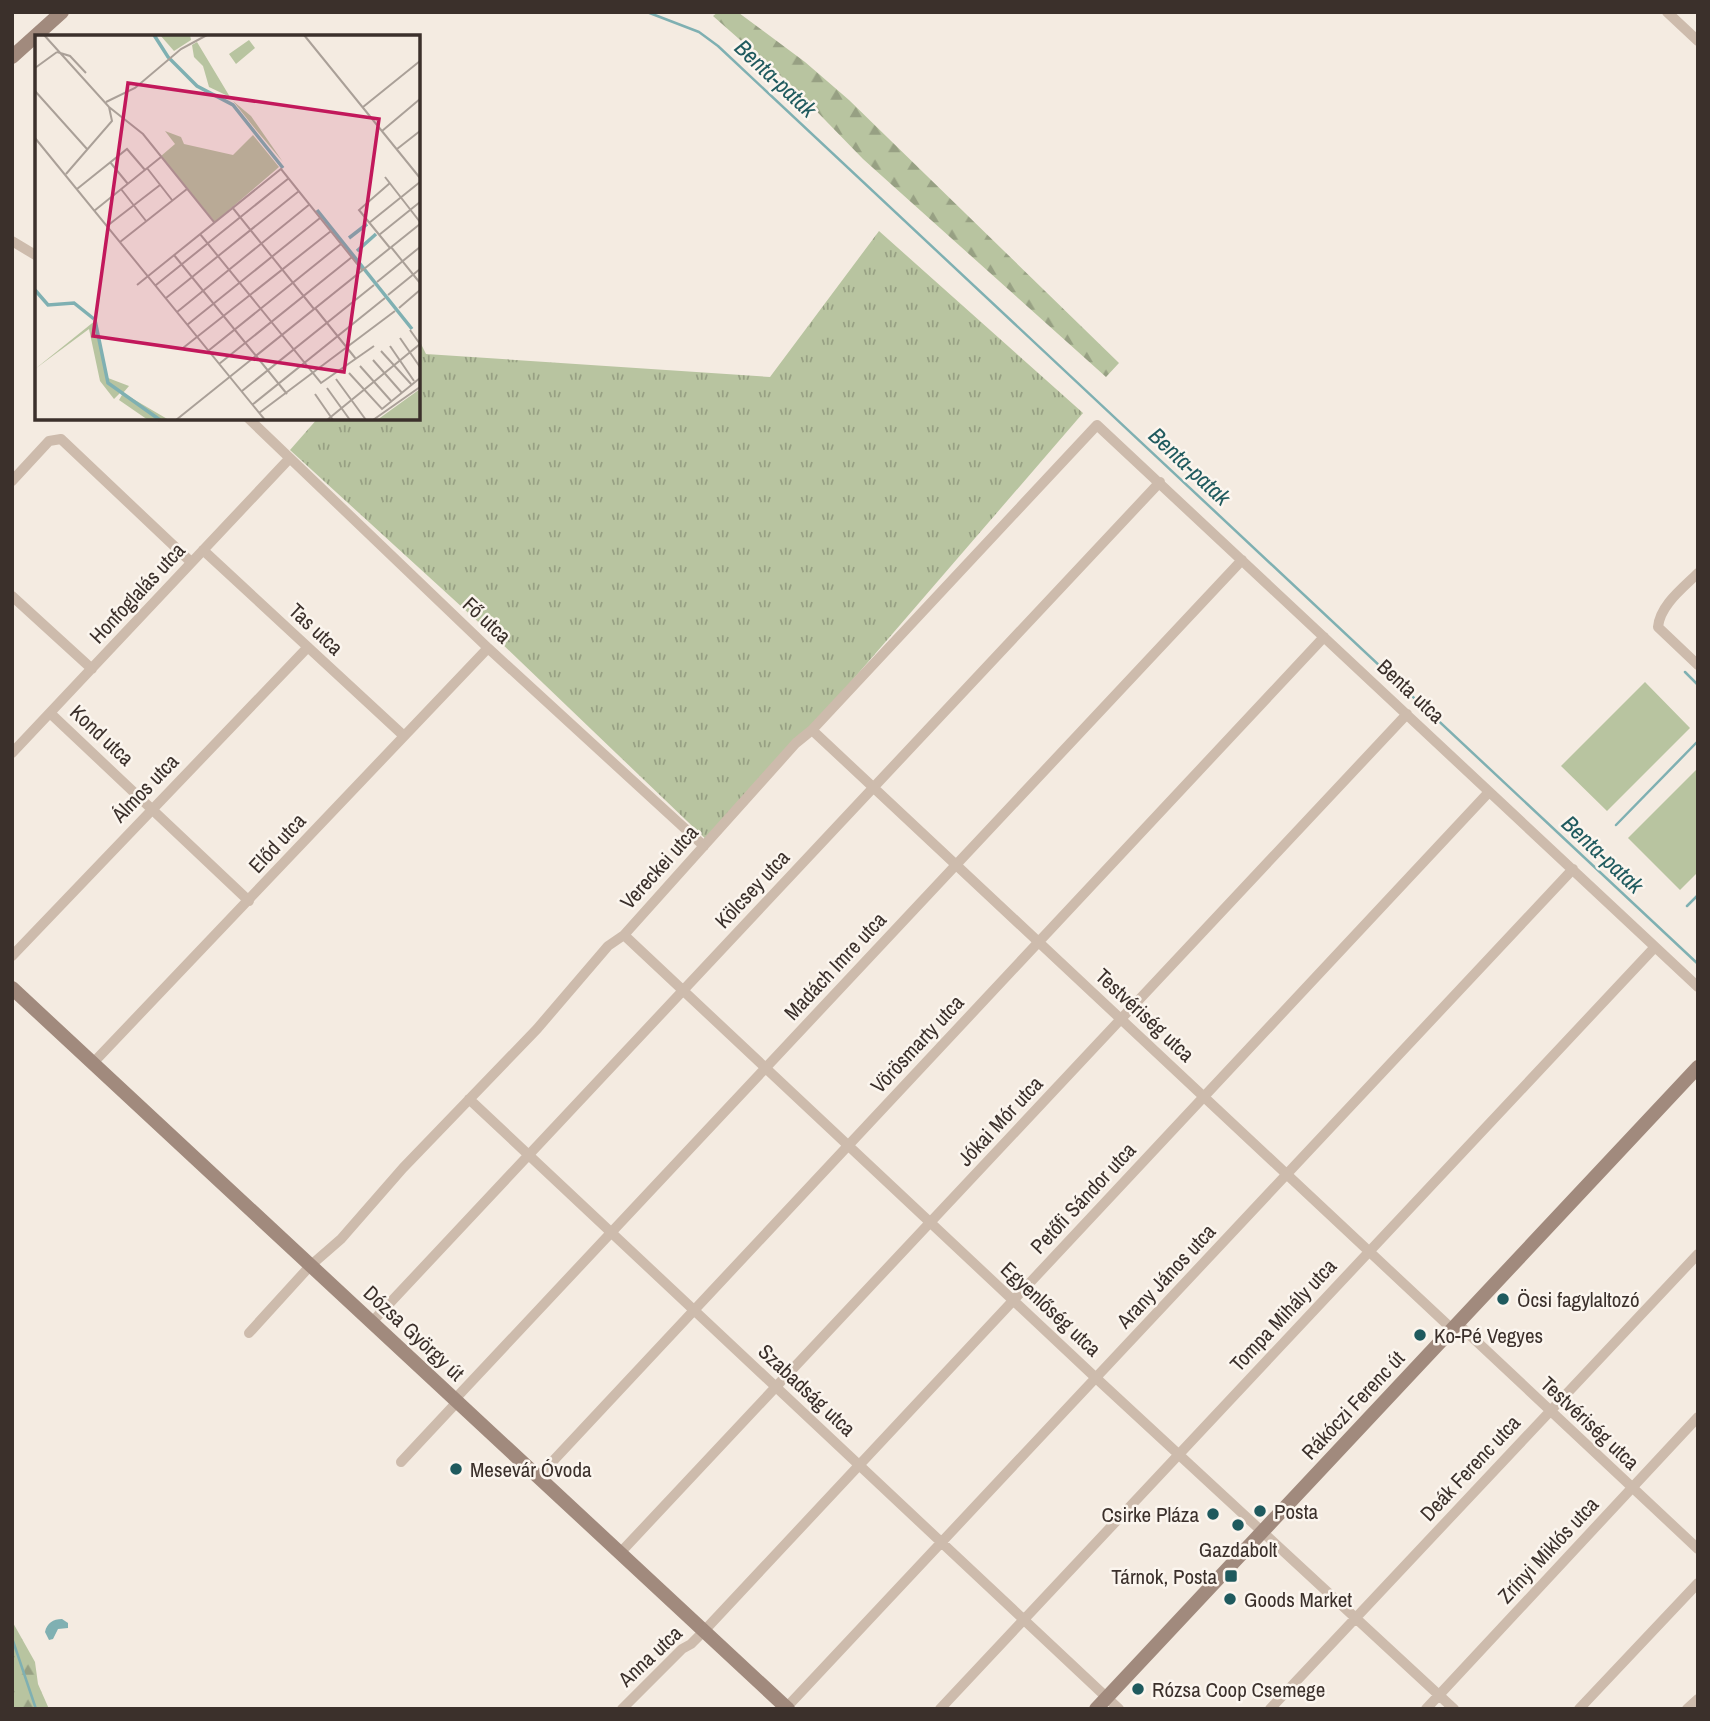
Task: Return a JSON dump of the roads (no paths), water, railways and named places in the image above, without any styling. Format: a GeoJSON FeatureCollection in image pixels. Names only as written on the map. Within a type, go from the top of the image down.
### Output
{"type":"FeatureCollection","features":[{"type":"Feature","properties":{"kind":"street"},"geometry":{"type":"LineString","coordinates":[[36,35],[62,12]]}},
{"type":"Feature","properties":{"kind":"street"},"geometry":{"type":"LineString","coordinates":[[1667,12],[1698,41]]}},
{"type":"Feature","properties":{"kind":"street"},"geometry":{"type":"LineString","coordinates":[[12,57],[35,36]]}},
{"type":"Feature","properties":{"kind":"street"},"geometry":{"type":"LineString","coordinates":[[12,241],[35,255]]}},
{"type":"Feature","properties":{"kind":"street","name":"Fő utca"},"geometry":{"type":"LineString","coordinates":[[249,420],[488,648],[704,846]]}},
{"type":"Feature","properties":{"kind":"street","name":"Benta utca"},"geometry":{"type":"LineString","coordinates":[[1097,425],[1698,987]]}},
{"type":"Feature","properties":{"kind":"street","name":"Vereckei utca"},"geometry":{"type":"LineString","coordinates":[[249,1333],[310,1266],[341,1239],[403,1168],[545,1020],[608,946],[624,935],[796,743],[1097,425]]}},
{"type":"Feature","properties":{"kind":"street"},"geometry":{"type":"LineString","coordinates":[[12,481],[49,441],[57,438],[64,441],[191,562]]}},
{"type":"Feature","properties":{"kind":"street","name":"Honfoglalás utca"},"geometry":{"type":"LineString","coordinates":[[12,753],[289,459]]}},
{"type":"Feature","properties":{"kind":"street","name":"Kölcsey utca"},"geometry":{"type":"LineString","coordinates":[[372,1322],[1160,482]]}},
{"type":"Feature","properties":{"kind":"street","name":"Tas utca"},"geometry":{"type":"LineString","coordinates":[[203,550],[404,736]]}},
{"type":"Feature","properties":{"kind":"street","name":"Madách Imre utca"},"geometry":{"type":"LineString","coordinates":[[401,1462],[1242,559]]}},
{"type":"Feature","properties":{"kind":"street"},"geometry":{"type":"LineString","coordinates":[[1698,573],[1664,609],[1658,627],[1698,665]]}},
{"type":"Feature","properties":{"kind":"street"},"geometry":{"type":"LineString","coordinates":[[12,596],[92,669]]}},
{"type":"Feature","properties":{"kind":"street","name":"Vörösmarty utca"},"geometry":{"type":"LineString","coordinates":[[538,1476],[1324,637]]}},
{"type":"Feature","properties":{"kind":"street","name":"Álmos utca"},"geometry":{"type":"LineString","coordinates":[[12,956],[307,647]]}},
{"type":"Feature","properties":{"kind":"street","name":"Előd utca"},"geometry":{"type":"LineString","coordinates":[[93,1063],[488,648]]}},
{"type":"Feature","properties":{"kind":"street","name":"Kond utca"},"geometry":{"type":"LineString","coordinates":[[50,713],[249,901]]}},
{"type":"Feature","properties":{"kind":"street","name":"Jókai Mór utca"},"geometry":{"type":"LineString","coordinates":[[620,1553],[1408,714]]}},
{"type":"Feature","properties":{"kind":"street","name":"Testvériség utca"},"geometry":{"type":"LineString","coordinates":[[811,730],[1369,1251],[1550,1411],[1698,1549]]}},
{"type":"Feature","properties":{"kind":"street","name":"Petőfi Sándor utca"},"geometry":{"type":"LineString","coordinates":[[704,1631],[1489,792]]}},
{"type":"Feature","properties":{"kind":"street","name":"Arany János utca"},"geometry":{"type":"LineString","coordinates":[[787,1708],[1573,869]]}},
{"type":"Feature","properties":{"kind":"street","name":"Egyenlőség utca"},"geometry":{"type":"LineString","coordinates":[[624,935],[1262,1533],[1454,1709]]}},
{"type":"Feature","properties":{"kind":"street","name":"Tompa Mihály utca"},"geometry":{"type":"LineString","coordinates":[[940,1709],[1655,947]]}},
{"type":"Feature","properties":{"kind":"street","name":"Dózsa György út"},"geometry":{"type":"LineString","coordinates":[[12,988],[787,1708]]}},
{"type":"Feature","properties":{"kind":"street","name":"Rákóczi Ferenc út"},"geometry":{"type":"LineString","coordinates":[[1096,1709],[1698,1067]]}},
{"type":"Feature","properties":{"kind":"street","name":"Szabadság utca"},"geometry":{"type":"LineString","coordinates":[[469,1099],[1119,1709]]}},
{"type":"Feature","properties":{"kind":"street","name":"Deák Ferenc utca"},"geometry":{"type":"LineString","coordinates":[[1270,1709],[1698,1254]]}},
{"type":"Feature","properties":{"kind":"street","name":"Zrínyi Miklós utca"},"geometry":{"type":"LineString","coordinates":[[1426,1709],[1698,1417]]}},
{"type":"Feature","properties":{"kind":"street"},"geometry":{"type":"LineString","coordinates":[[1579,1709],[1698,1583]]}},
{"type":"Feature","properties":{"kind":"street","name":"Anna utca"},"geometry":{"type":"LineString","coordinates":[[622,1709],[681,1649],[691,1644],[704,1631]]}},
{"type":"Feature","properties":{"kind":"street"},"geometry":{"type":"LineString","coordinates":[[1687,1709],[1698,1699]]}},
{"type":"Feature","properties":{"kind":"water"},"geometry":{"type":"Polygon","coordinates":[[[62,1619],[68,1623],[68,1628],[58,1629],[53,1639],[49,1640],[45,1632],[47,1626],[62,1619]]]}},
{"type":"Feature","properties":{"kind":"waterway","name":"Benta-patak"},"geometry":{"type":"LineString","coordinates":[[647,12],[699,32],[718,46],[1698,964]]}},
{"type":"Feature","properties":{"kind":"waterway"},"geometry":{"type":"LineString","coordinates":[[1685,672],[1698,685]]}},
{"type":"Feature","properties":{"kind":"waterway"},"geometry":{"type":"LineString","coordinates":[[1616,825],[1698,741]]}},
{"type":"Feature","properties":{"kind":"waterway"},"geometry":{"type":"LineString","coordinates":[[1687,906],[1698,895]]}},
{"type":"Feature","properties":{"kind":"waterway"},"geometry":{"type":"LineString","coordinates":[[12,1638],[36,1709]]}},
{"type":"Feature","properties":{"kind":"place","name":"Öcsi fagylaltozó"},"geometry":{"type":"Point","coordinates":[1503,1299]}},
{"type":"Feature","properties":{"kind":"place","name":"Ko-Pé Vegyes"},"geometry":{"type":"Point","coordinates":[1420,1335]}},
{"type":"Feature","properties":{"kind":"place","name":"Mesevár Óvoda"},"geometry":{"type":"Point","coordinates":[456,1469]}},
{"type":"Feature","properties":{"kind":"place","name":"Posta"},"geometry":{"type":"Point","coordinates":[1260,1511]}},
{"type":"Feature","properties":{"kind":"place","name":"Csirke Pláza"},"geometry":{"type":"Point","coordinates":[1213,1514]}},
{"type":"Feature","properties":{"kind":"place","name":"Gazdabolt"},"geometry":{"type":"Point","coordinates":[1238,1525]}},
{"type":"Feature","properties":{"kind":"place","name":"Tárnok, Posta"},"geometry":{"type":"Point","coordinates":[1231,1576]}},
{"type":"Feature","properties":{"kind":"place","name":"Goods Market"},"geometry":{"type":"Point","coordinates":[1230,1599]}},
{"type":"Feature","properties":{"kind":"place","name":"Rózsa Coop Csemege"},"geometry":{"type":"Point","coordinates":[1138,1689]}}]}
